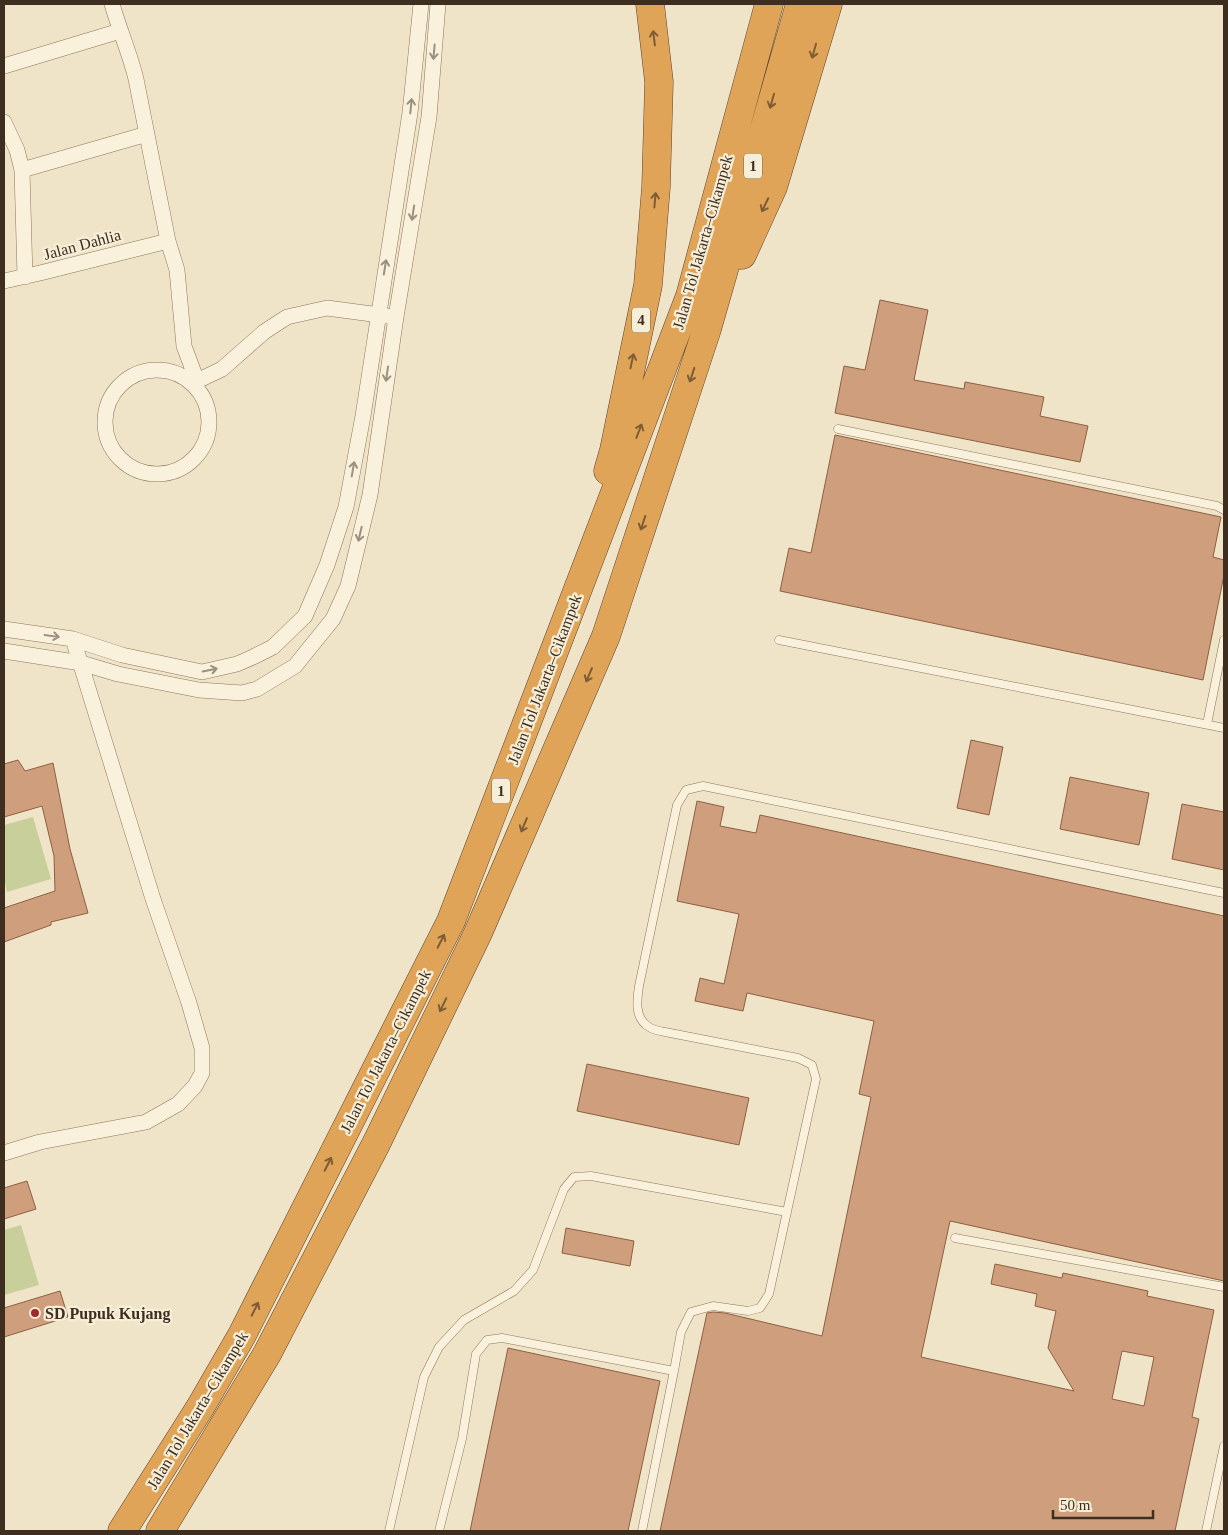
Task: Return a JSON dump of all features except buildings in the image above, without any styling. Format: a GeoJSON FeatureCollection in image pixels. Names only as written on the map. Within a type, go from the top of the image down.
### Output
{"type":"FeatureCollection","features":[{"type":"Feature","properties":{"kind":"highway","name":"4"},"geometry":{"type":"LineString","coordinates":[[564,629],[614,450],[648,284],[656,187],[659,82],[650,4]]}},
{"type":"Feature","properties":{"kind":"highway","name":"Jalan Tol Jakarta–Cikampek"},"geometry":{"type":"LineString","coordinates":[[122,1531],[201,1406],[242,1336],[451,921],[690,296],[769,4]]}},
{"type":"Feature","properties":{"kind":"highway","name":"Jalan Tol Jakarta–Cikampek"},"geometry":{"type":"LineString","coordinates":[[160,1531],[267,1354],[377,1142],[478,933],[606,636],[707,328],[800,4]]}},
{"type":"Feature","properties":{"kind":"highway"},"geometry":{"type":"LineString","coordinates":[[707,328],[774,187],[828,4]]}},
{"type":"Feature","properties":{"kind":"street"},"geometry":{"type":"LineString","coordinates":[[112,4],[131,60],[168,241],[176,270],[184,346],[207,406],[209,426],[204,446],[191,462],[173,472],[153,475],[133,469],[117,456],[107,439],[104,418],[109,398],[122,382],[140,372],[160,369],[180,375],[197,384]]}},
{"type":"Feature","properties":{"kind":"street"},"geometry":{"type":"LineString","coordinates":[[4,629],[73,639],[122,655],[202,672],[237,664],[273,647],[305,616],[327,566],[346,507],[363,416],[410,113],[421,4]]}},
{"type":"Feature","properties":{"kind":"street"},"geometry":{"type":"LineString","coordinates":[[4,651],[81,663],[118,674],[199,690],[242,693],[257,689],[295,666],[333,618],[348,586],[370,494],[396,317],[429,118],[438,4]]}},
{"type":"Feature","properties":{"kind":"street"},"geometry":{"type":"LineString","coordinates":[[4,66],[120,31]]}},
{"type":"Feature","properties":{"kind":"street"},"geometry":{"type":"LineString","coordinates":[[4,122],[17,150],[22,170],[24,276]]}},
{"type":"Feature","properties":{"kind":"street"},"geometry":{"type":"LineString","coordinates":[[22,170],[146,134]]}},
{"type":"Feature","properties":{"kind":"street","name":"Jalan Dahlia"},"geometry":{"type":"LineString","coordinates":[[4,281],[168,241]]}},
{"type":"Feature","properties":{"kind":"street"},"geometry":{"type":"LineString","coordinates":[[197,384],[222,369],[264,332],[287,317],[326,308],[396,317]]}},
{"type":"Feature","properties":{"kind":"street"},"geometry":{"type":"LineString","coordinates":[[4,1153],[40,1142],[146,1122],[178,1104],[195,1086],[202,1073],[202,1048],[189,1003],[152,899],[73,639]]}},
{"type":"Feature","properties":{"kind":"lane"},"geometry":{"type":"LineString","coordinates":[[838,429],[1217,506],[1224,510]]}},
{"type":"Feature","properties":{"kind":"lane"},"geometry":{"type":"LineString","coordinates":[[779,640],[1224,728]]}},
{"type":"Feature","properties":{"kind":"lane"},"geometry":{"type":"LineString","coordinates":[[1207,724],[1224,640]]}},
{"type":"Feature","properties":{"kind":"lane"},"geometry":{"type":"LineString","coordinates":[[642,1531],[681,1332],[691,1312],[713,1306],[748,1311],[760,1308],[769,1294],[816,1079],[812,1065],[798,1058],[665,1032],[649,1027],[642,1020],[636,1007],[677,805],[686,790],[703,786],[1224,893]]}},
{"type":"Feature","properties":{"kind":"lane"},"geometry":{"type":"LineString","coordinates":[[389,1531],[424,1377],[439,1347],[464,1320],[514,1291],[533,1270],[564,1189],[574,1177],[591,1176],[787,1212]]}},
{"type":"Feature","properties":{"kind":"lane"},"geometry":{"type":"LineString","coordinates":[[955,1238],[1224,1287]]}},
{"type":"Feature","properties":{"kind":"lane"},"geometry":{"type":"LineString","coordinates":[[439,1531],[462,1439],[476,1354],[487,1340],[502,1338],[674,1371]]}},
{"type":"Feature","properties":{"kind":"lane"},"geometry":{"type":"LineString","coordinates":[[1206,1531],[1224,1446]]}},
{"type":"Feature","properties":{"kind":"green space"},"geometry":{"type":"Polygon","coordinates":[[[33,817],[51,879],[7,892],[4,878],[4,825],[33,817]]]}},
{"type":"Feature","properties":{"kind":"green space"},"geometry":{"type":"Polygon","coordinates":[[[21,1225],[39,1285],[4,1295],[4,1230],[21,1225]]]}},
{"type":"Feature","properties":{"kind":"place","name":"SD Pupuk Kujang"},"geometry":{"type":"Point","coordinates":[35,1313]}}]}
